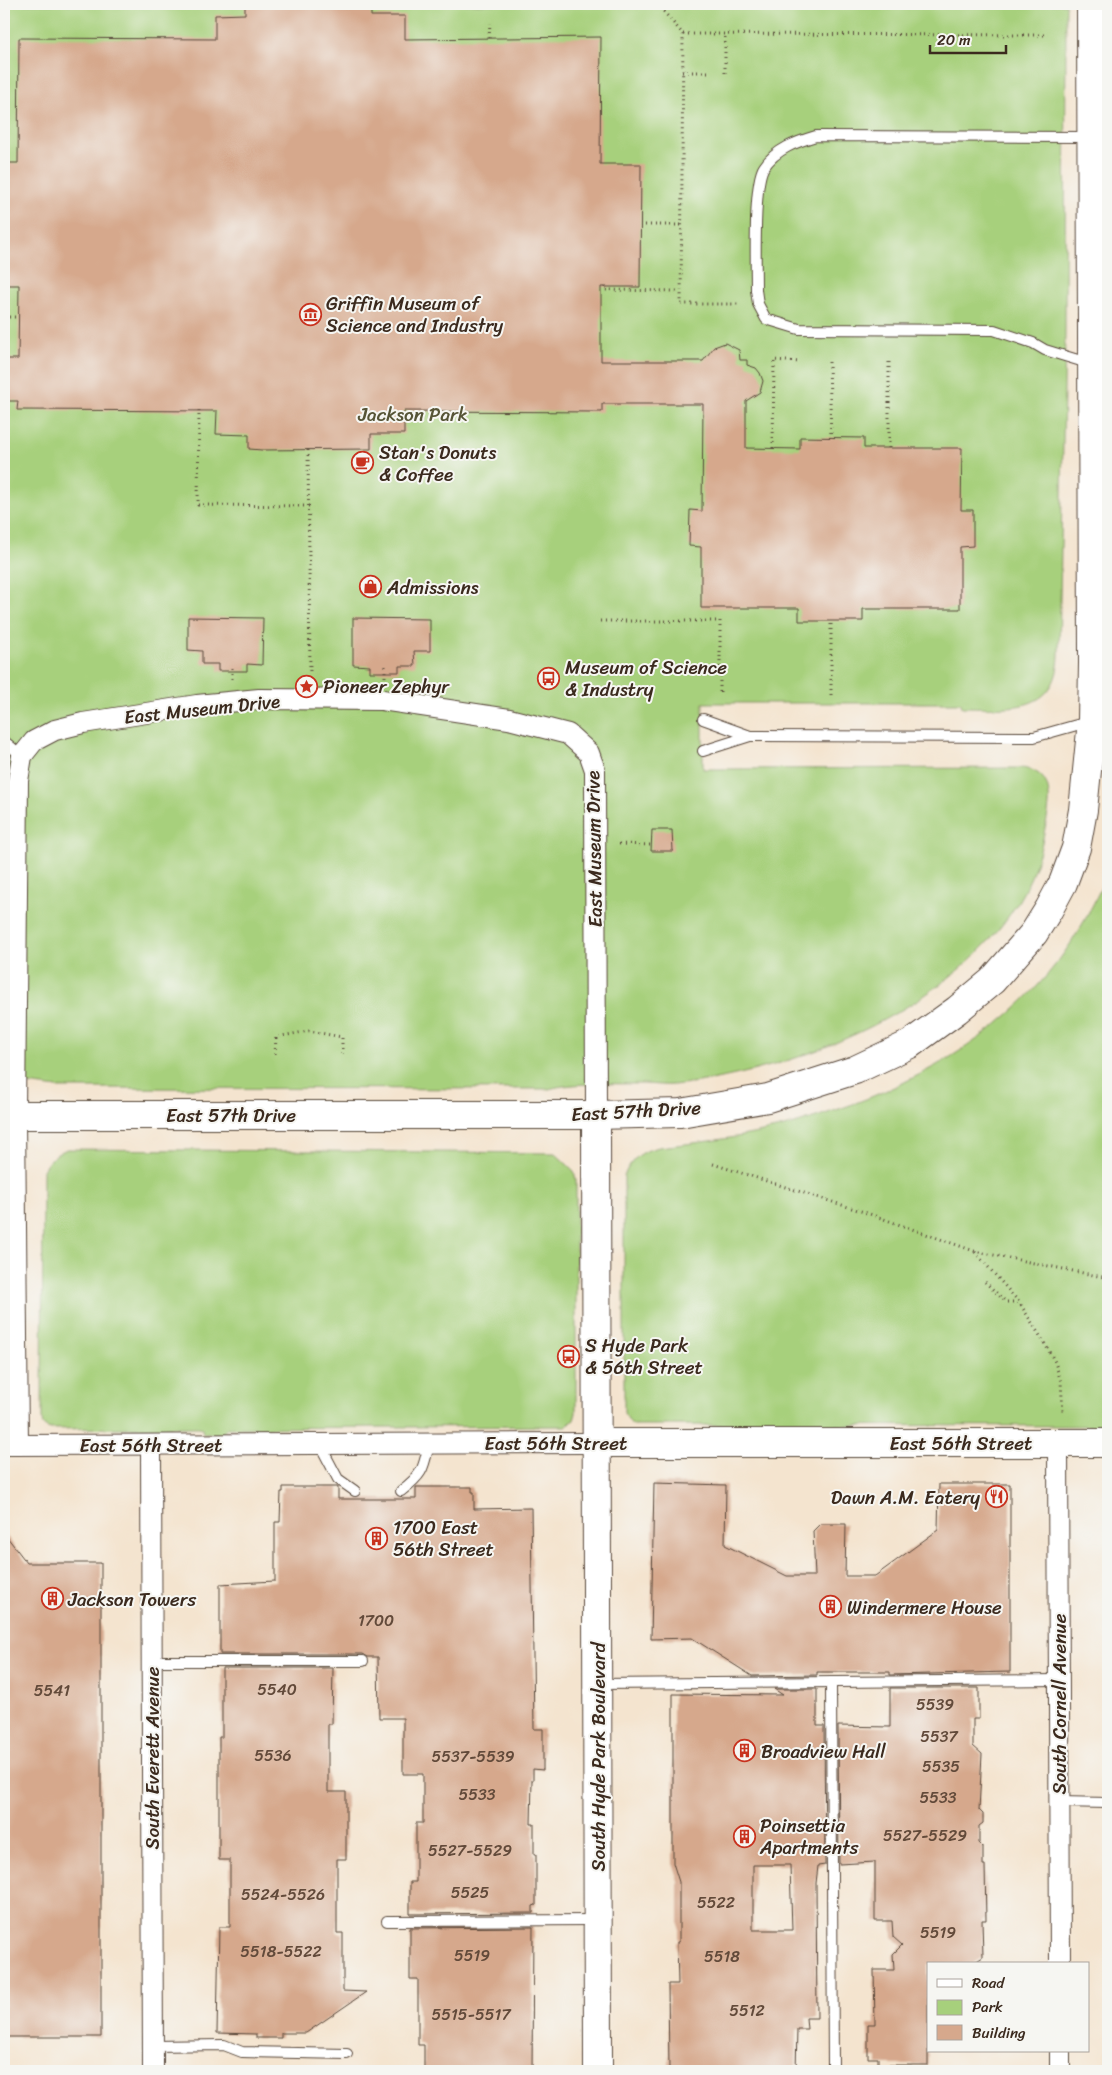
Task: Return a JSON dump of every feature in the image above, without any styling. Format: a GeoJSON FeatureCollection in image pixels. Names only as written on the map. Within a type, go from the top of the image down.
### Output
{"type":"FeatureCollection","features":[{"type":"Feature","properties":{"kind":"main road","name":"East 57th Drive"},"geometry":{"type":"LineString","coordinates":[[9,1115],[596,1115],[680,1113],[768,1098],[855,1070],[910,1044],[957,1010],[1005,968],[1034,932],[1063,883],[1076,848],[1100,719],[1093,663],[1091,4]]}},
{"type":"Feature","properties":{"kind":"main road","name":"South Hyde Park Boulevard"},"geometry":{"type":"LineString","coordinates":[[596,1115],[598,2071]]}},
{"type":"Feature","properties":{"kind":"main road","name":"East 56th Street"},"geometry":{"type":"LineString","coordinates":[[598,1443],[1108,1443]]}},
{"type":"Feature","properties":{"kind":"street","name":"East Museum Drive"},"geometry":{"type":"LineString","coordinates":[[22,756],[34,741],[55,730],[83,722],[259,699],[382,700],[509,719],[568,734],[589,752],[596,770],[596,1115]]}},
{"type":"Feature","properties":{"kind":"street"},"geometry":{"type":"LineString","coordinates":[[11,1445],[9,1115],[18,781],[22,756]]}},
{"type":"Feature","properties":{"kind":"street","name":"East 56th Street"},"geometry":{"type":"LineString","coordinates":[[11,1445],[598,1443]]}},
{"type":"Feature","properties":{"kind":"street","name":"South Cornell Avenue"},"geometry":{"type":"LineString","coordinates":[[1058,1443],[1060,1962]]}},
{"type":"Feature","properties":{"kind":"street","name":"South Everett Avenue"},"geometry":{"type":"LineString","coordinates":[[151,1445],[153,2071]]}},
{"type":"Feature","properties":{"kind":"street"},"geometry":{"type":"LineString","coordinates":[[1060,2052],[1060,2071]]}},
{"type":"Feature","properties":{"kind":"lane"},"geometry":{"type":"LineString","coordinates":[[1092,137],[816,136],[796,142],[776,154],[763,168],[759,183],[756,290],[758,304],[766,319],[799,329],[994,330],[1033,343],[1045,350],[1092,364]]}},
{"type":"Feature","properties":{"kind":"lane"},"geometry":{"type":"LineString","coordinates":[[703,719],[750,736]]}},
{"type":"Feature","properties":{"kind":"lane"},"geometry":{"type":"LineString","coordinates":[[703,751],[750,736],[1034,737],[1100,719]]}},
{"type":"Feature","properties":{"kind":"lane"},"geometry":{"type":"LineString","coordinates":[[4,741],[22,756]]}},
{"type":"Feature","properties":{"kind":"lane"},"geometry":{"type":"LineString","coordinates":[[401,1491],[415,1480],[423,1470],[430,1444]]}},
{"type":"Feature","properties":{"kind":"lane"},"geometry":{"type":"LineString","coordinates":[[320,1445],[338,1480],[355,1491]]}},
{"type":"Feature","properties":{"kind":"lane"},"geometry":{"type":"LineString","coordinates":[[152,1661],[363,1661]]}},
{"type":"Feature","properties":{"kind":"lane"},"geometry":{"type":"LineString","coordinates":[[598,1684],[1059,1680]]}},
{"type":"Feature","properties":{"kind":"lane"},"geometry":{"type":"LineString","coordinates":[[831,1682],[833,2071]]}},
{"type":"Feature","properties":{"kind":"lane"},"geometry":{"type":"LineString","coordinates":[[1059,1802],[1108,1803]]}},
{"type":"Feature","properties":{"kind":"lane"},"geometry":{"type":"LineString","coordinates":[[387,1921],[598,1920]]}},
{"type":"Feature","properties":{"kind":"lane"},"geometry":{"type":"LineString","coordinates":[[153,2046],[224,2045],[242,2052],[347,2054]]}},
{"type":"Feature","properties":{"kind":"path"},"geometry":{"type":"LineString","coordinates":[[657,4],[683,34],[680,304],[758,304]]}},
{"type":"Feature","properties":{"kind":"path"},"geometry":{"type":"LineString","coordinates":[[490,23],[490,38]]}},
{"type":"Feature","properties":{"kind":"path"},"geometry":{"type":"LineString","coordinates":[[683,34],[1045,35]]}},
{"type":"Feature","properties":{"kind":"path"},"geometry":{"type":"LineString","coordinates":[[725,73],[726,34]]}},
{"type":"Feature","properties":{"kind":"path"},"geometry":{"type":"LineString","coordinates":[[682,72],[710,72]]}},
{"type":"Feature","properties":{"kind":"path"},"geometry":{"type":"LineString","coordinates":[[640,225],[681,226]]}},
{"type":"Feature","properties":{"kind":"path"},"geometry":{"type":"LineString","coordinates":[[604,287],[604,290],[680,291]]}},
{"type":"Feature","properties":{"kind":"path"},"geometry":{"type":"LineString","coordinates":[[4,317],[19,317]]}},
{"type":"Feature","properties":{"kind":"path"},"geometry":{"type":"LineString","coordinates":[[773,448],[774,360],[799,362]]}},
{"type":"Feature","properties":{"kind":"path"},"geometry":{"type":"LineString","coordinates":[[829,362],[831,438]]}},
{"type":"Feature","properties":{"kind":"path"},"geometry":{"type":"LineString","coordinates":[[889,362],[889,448]]}},
{"type":"Feature","properties":{"kind":"path"},"geometry":{"type":"LineString","coordinates":[[199,410],[198,505],[309,506]]}},
{"type":"Feature","properties":{"kind":"path"},"geometry":{"type":"LineString","coordinates":[[308,450],[310,674]]}},
{"type":"Feature","properties":{"kind":"path"},"geometry":{"type":"LineString","coordinates":[[831,620],[831,695]]}},
{"type":"Feature","properties":{"kind":"path"},"geometry":{"type":"LineString","coordinates":[[600,622],[720,621],[720,695]]}},
{"type":"Feature","properties":{"kind":"path"},"geometry":{"type":"LineString","coordinates":[[232,664],[232,679]]}},
{"type":"Feature","properties":{"kind":"path"},"geometry":{"type":"LineString","coordinates":[[385,666],[385,679]]}},
{"type":"Feature","properties":{"kind":"path"},"geometry":{"type":"LineString","coordinates":[[620,844],[652,845]]}},
{"type":"Feature","properties":{"kind":"path"},"geometry":{"type":"LineString","coordinates":[[275,1054],[276,1036],[309,1031],[342,1037],[342,1055]]}},
{"type":"Feature","properties":{"kind":"path"},"geometry":{"type":"LineString","coordinates":[[713,1164],[864,1212],[974,1251],[1108,1278]]}},
{"type":"Feature","properties":{"kind":"path"},"geometry":{"type":"LineString","coordinates":[[974,1251],[1018,1302],[1045,1344],[1054,1362],[1060,1382],[1062,1413]]}},
{"type":"Feature","properties":{"kind":"path"},"geometry":{"type":"LineString","coordinates":[[985,1282],[1006,1302],[1018,1302]]}},
{"type":"Feature","properties":{"kind":"green space","name":"Jackson Park"},"geometry":{"type":"Polygon","coordinates":[[[4,4],[1066,4],[1065,335],[1059,655],[1056,675],[1049,689],[1039,698],[1027,704],[1012,707],[962,707],[961,703],[703,703],[703,769],[1022,768],[1034,771],[1042,777],[1047,785],[1049,795],[1049,806],[1043,838],[1025,890],[992,937],[949,978],[898,1012],[842,1040],[783,1062],[726,1077],[673,1085],[596,1084],[570,1085],[549,1089],[58,1088],[4,1081],[4,4]]]}},
{"type":"Feature","properties":{"kind":"green space"},"geometry":{"type":"Polygon","coordinates":[[[1108,873],[1108,1426],[632,1425],[624,1413],[624,1176],[633,1160],[642,1153],[659,1147],[754,1134],[810,1119],[887,1090],[951,1056],[981,1036],[1010,1013],[1035,988],[1059,960],[1079,930],[1108,873]]]}},
{"type":"Feature","properties":{"kind":"green space"},"geometry":{"type":"Polygon","coordinates":[[[67,1149],[555,1153],[574,1171],[576,1180],[576,1413],[574,1420],[566,1426],[227,1428],[222,1434],[203,1434],[202,1428],[198,1427],[51,1429],[46,1427],[43,1425],[42,1418],[43,1170],[53,1157],[67,1149]]]}},
{"type":"Feature","properties":{"kind":"building","name":"Griffin Museum of Science and Industry"},"geometry":{"type":"Polygon","coordinates":[[[245,4],[371,4],[371,16],[405,16],[405,39],[601,37],[600,164],[641,164],[640,287],[601,287],[601,361],[703,361],[714,347],[725,343],[739,350],[740,360],[747,360],[747,365],[756,368],[763,381],[760,392],[746,401],[746,448],[800,449],[800,437],[864,438],[864,448],[962,448],[961,510],[973,510],[973,546],[960,547],[960,609],[863,609],[863,621],[799,621],[799,608],[701,608],[701,547],[689,546],[690,510],[702,511],[703,404],[602,404],[602,412],[404,411],[404,434],[371,434],[371,449],[262,450],[249,449],[249,435],[216,434],[217,411],[17,410],[18,401],[4,401],[4,359],[18,359],[19,285],[4,285],[4,163],[18,163],[19,38],[215,39],[215,15],[245,14],[245,4]]]}},
{"type":"Feature","properties":{"kind":"building"},"geometry":{"type":"Polygon","coordinates":[[[188,617],[263,618],[262,665],[247,664],[247,671],[218,671],[218,664],[202,664],[202,651],[188,650],[188,617]]]}},
{"type":"Feature","properties":{"kind":"building"},"geometry":{"type":"Polygon","coordinates":[[[353,618],[430,619],[430,651],[414,651],[415,666],[399,666],[399,672],[370,672],[370,666],[353,665],[353,618]]]}},
{"type":"Feature","properties":{"kind":"building"},"geometry":{"type":"Polygon","coordinates":[[[652,830],[672,830],[673,851],[651,851],[652,830]]]}},
{"type":"Feature","properties":{"kind":"building","name":"Windermere House"},"geometry":{"type":"Polygon","coordinates":[[[654,1483],[726,1485],[725,1545],[787,1576],[815,1576],[813,1531],[820,1524],[846,1524],[845,1576],[875,1576],[938,1530],[939,1484],[1010,1484],[1010,1672],[890,1675],[890,1672],[817,1672],[817,1675],[752,1676],[692,1638],[651,1639],[654,1483]]]}},
{"type":"Feature","properties":{"kind":"building"},"geometry":{"type":"Polygon","coordinates":[[[283,1487],[338,1487],[338,1499],[416,1499],[416,1487],[472,1487],[472,1492],[474,1492],[474,1509],[531,1508],[534,1729],[543,1729],[543,1770],[533,1769],[532,1780],[531,1824],[534,1824],[534,1854],[536,1854],[536,1905],[533,1906],[533,1913],[410,1914],[410,1882],[416,1882],[416,1823],[423,1823],[423,1774],[403,1774],[403,1718],[379,1718],[378,1657],[368,1657],[363,1654],[220,1654],[220,1584],[275,1581],[275,1522],[280,1522],[281,1492],[283,1492],[283,1487]]]}},
{"type":"Feature","properties":{"kind":"building"},"geometry":{"type":"Polygon","coordinates":[[[4,1533],[27,1563],[101,1563],[101,2037],[4,2037],[4,1533]]]}},
{"type":"Feature","properties":{"kind":"building"},"geometry":{"type":"Polygon","coordinates":[[[222,1668],[333,1668],[332,1724],[328,1724],[328,1792],[346,1792],[346,1859],[337,1859],[337,1933],[343,1933],[343,1991],[366,1992],[306,2033],[281,2033],[281,2038],[256,2038],[256,2034],[217,2033],[219,1927],[230,1927],[230,1860],[219,1860],[219,1737],[222,1737],[222,1668]]]}},
{"type":"Feature","properties":{"kind":"building"},"geometry":{"type":"Polygon","coordinates":[[[890,1688],[979,1688],[979,1719],[973,1719],[973,1746],[982,1754],[979,1810],[983,1814],[983,1823],[979,1826],[979,1843],[983,1847],[983,1865],[985,1865],[986,1920],[982,1920],[983,1957],[975,1962],[927,1962],[928,2065],[878,2065],[878,2058],[868,2058],[868,2024],[875,2024],[874,1970],[894,1970],[893,1954],[902,1945],[893,1937],[892,1921],[875,1921],[875,1862],[839,1864],[838,1726],[890,1727],[890,1688]]]}},
{"type":"Feature","properties":{"kind":"building"},"geometry":{"type":"Polygon","coordinates":[[[774,1689],[817,1689],[817,1726],[824,1726],[825,1865],[818,1866],[816,1883],[817,2018],[806,2018],[807,2029],[797,2029],[796,2071],[669,2071],[668,1984],[678,1984],[677,1942],[679,1942],[679,1882],[673,1863],[673,1694],[783,1695],[774,1689]],[[753,1865],[753,1930],[792,1930],[790,1865],[753,1865]]]}},
{"type":"Feature","properties":{"kind":"building"},"geometry":{"type":"Polygon","coordinates":[[[533,1927],[532,2070],[424,2071],[424,2045],[418,2045],[418,1979],[410,1979],[410,1928],[533,1927]]]}},
{"type":"Feature","properties":{"kind":"place","name":"Griffin Museum of Science and Industry"},"geometry":{"type":"Point","coordinates":[310,314]}},
{"type":"Feature","properties":{"kind":"place","name":"Stan's Donuts & Coffee"},"geometry":{"type":"Point","coordinates":[363,463]}},
{"type":"Feature","properties":{"kind":"place","name":"Admissions"},"geometry":{"type":"Point","coordinates":[371,587]}},
{"type":"Feature","properties":{"kind":"place","name":"Museum of Science & Industry"},"geometry":{"type":"Point","coordinates":[549,678]}},
{"type":"Feature","properties":{"kind":"place","name":"Pioneer Zephyr"},"geometry":{"type":"Point","coordinates":[307,686]}},
{"type":"Feature","properties":{"kind":"place","name":"S Hyde Park & 56th Street"},"geometry":{"type":"Point","coordinates":[569,1356]}},
{"type":"Feature","properties":{"kind":"place","name":"Dawn A.M. Eatery"},"geometry":{"type":"Point","coordinates":[996,1497]}},
{"type":"Feature","properties":{"kind":"place","name":"1700 East 56th Street"},"geometry":{"type":"Point","coordinates":[377,1538]}},
{"type":"Feature","properties":{"kind":"place","name":"Jackson Towers"},"geometry":{"type":"Point","coordinates":[52,1599]}},
{"type":"Feature","properties":{"kind":"place","name":"Windermere House"},"geometry":{"type":"Point","coordinates":[831,1607]}},
{"type":"Feature","properties":{"kind":"place","name":"Broadview Hall"},"geometry":{"type":"Point","coordinates":[745,1751]}},
{"type":"Feature","properties":{"kind":"place","name":"Poinsettia Apartments"},"geometry":{"type":"Point","coordinates":[744,1836]}}]}
